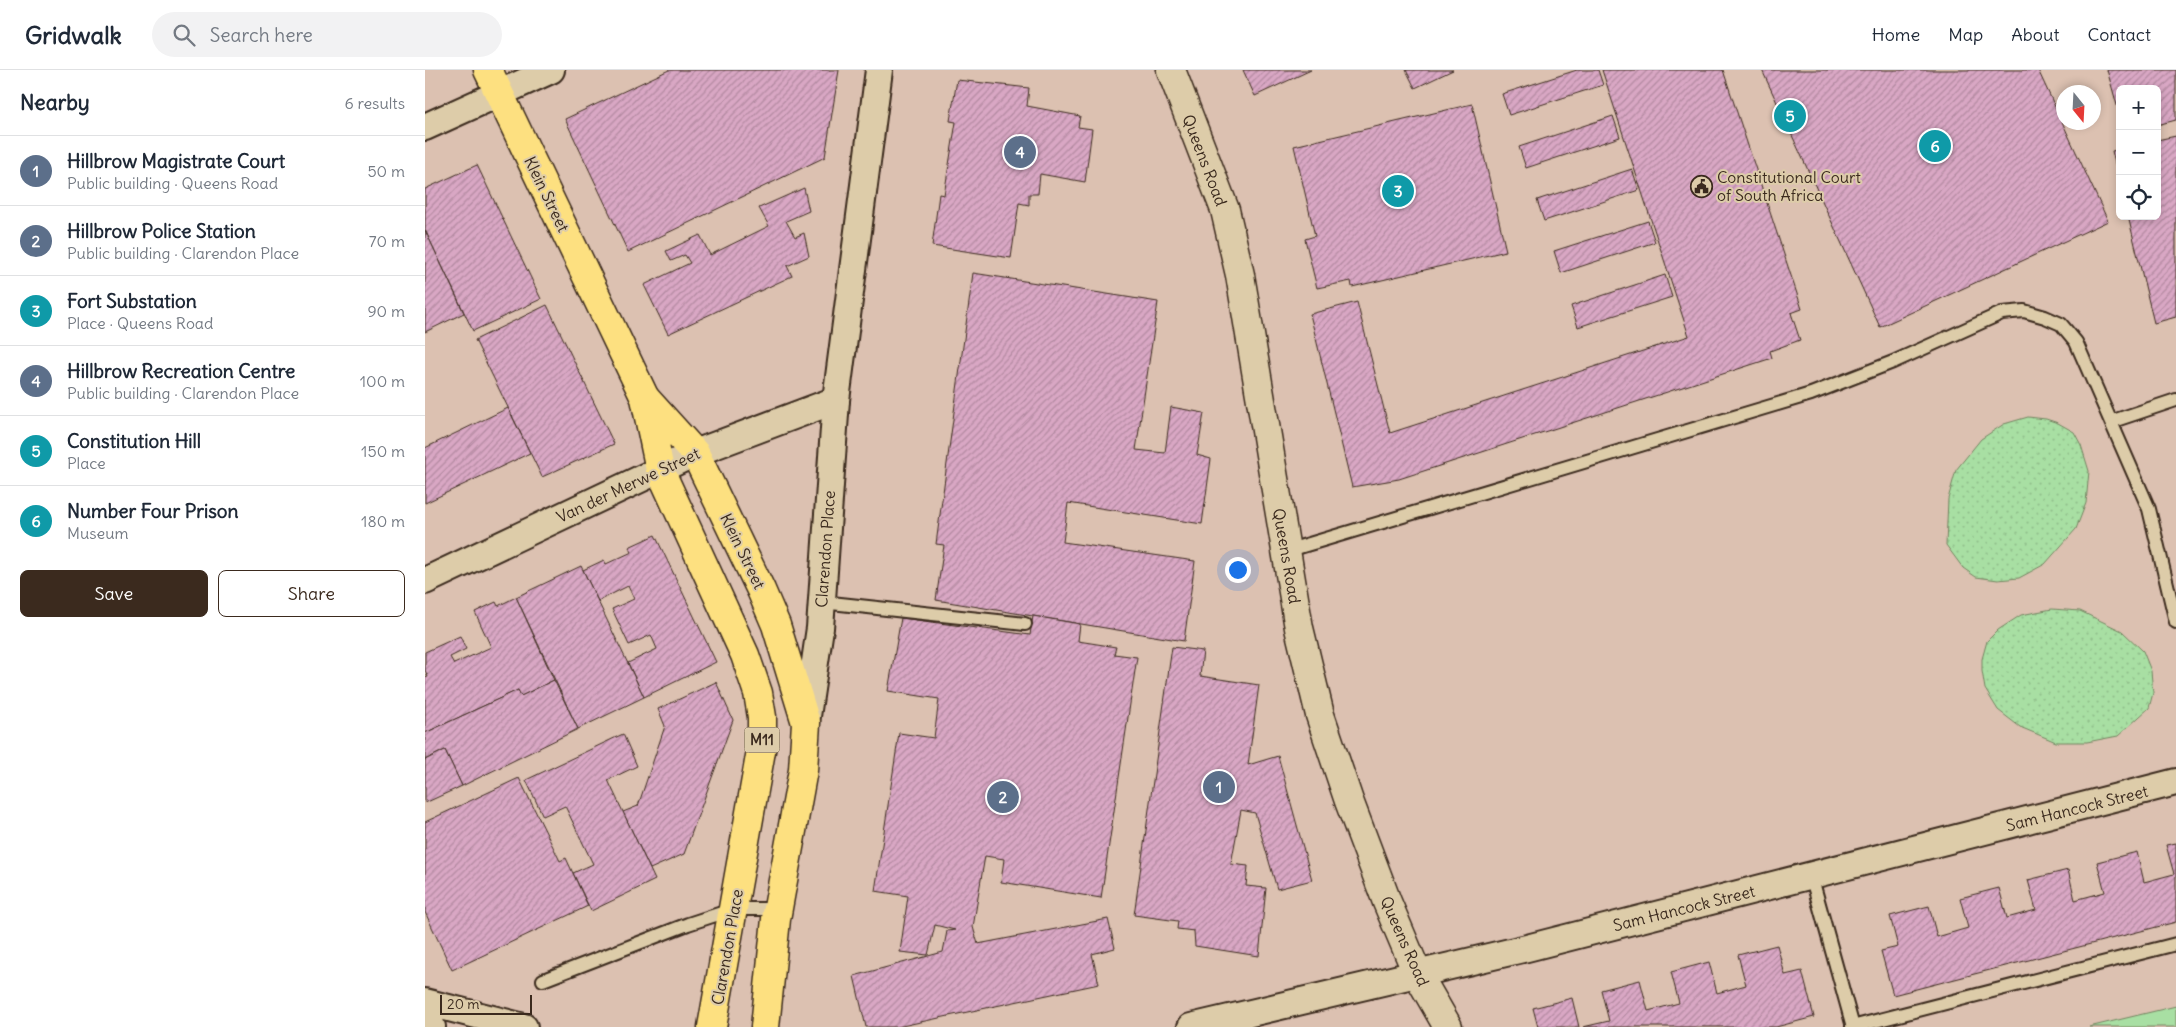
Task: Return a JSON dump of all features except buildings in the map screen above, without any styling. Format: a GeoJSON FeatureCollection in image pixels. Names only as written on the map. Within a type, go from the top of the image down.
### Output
{"type":"FeatureCollection","features":[{"type":"Feature","properties":{"kind":"main road","name":"Klein Street"},"geometry":{"type":"LineString","coordinates":[[493,82],[645,398],[660,470]]}},
{"type":"Feature","properties":{"kind":"main road","name":"Klein Street"},"geometry":{"type":"LineString","coordinates":[[645,398],[695,454],[776,625],[806,723]]}},
{"type":"Feature","properties":{"kind":"main road","name":"Clarendon Place"},"geometry":{"type":"LineString","coordinates":[[660,470],[745,655],[758,693],[762,717],[761,754],[712,1027]]}},
{"type":"Feature","properties":{"kind":"main road","name":"Clarendon Place"},"geometry":{"type":"LineString","coordinates":[[765,1027],[778,909],[803,770],[806,723]]}},
{"type":"Feature","properties":{"kind":"street"},"geometry":{"type":"LineString","coordinates":[[425,127],[493,82],[551,70]]}},
{"type":"Feature","properties":{"kind":"street","name":"Clarendon Place"},"geometry":{"type":"LineString","coordinates":[[806,723],[822,602],[836,400],[879,70]]}},
{"type":"Feature","properties":{"kind":"street","name":"Queens Road"},"geometry":{"type":"LineString","coordinates":[[1171,70],[1225,210],[1240,276],[1299,628],[1319,715],[1353,810],[1417,973],[1448,1027]]}},
{"type":"Feature","properties":{"kind":"street","name":"Van der Merwe Street"},"geometry":{"type":"LineString","coordinates":[[425,580],[695,454],[836,400]]}},
{"type":"Feature","properties":{"kind":"street","name":"Sam Hancock Street"},"geometry":{"type":"LineString","coordinates":[[1191,1027],[1527,948],[2176,782]]}},
{"type":"Feature","properties":{"kind":"street"},"geometry":{"type":"LineString","coordinates":[[425,1002],[524,1027]]}},
{"type":"Feature","properties":{"kind":"street"},"geometry":{"type":"LineString","coordinates":[[425,1009],[433,1027]]}},
{"type":"Feature","properties":{"kind":"lane"},"geometry":{"type":"LineString","coordinates":[[1286,551],[1811,394],[1893,362],[2002,313],[2024,311],[2061,324],[2077,342],[2113,421],[2149,509],[2176,622]]}},
{"type":"Feature","properties":{"kind":"lane"},"geometry":{"type":"LineString","coordinates":[[2113,421],[2176,400]]}},
{"type":"Feature","properties":{"kind":"lane"},"geometry":{"type":"LineString","coordinates":[[822,602],[1025,624]]}},
{"type":"Feature","properties":{"kind":"lane"},"geometry":{"type":"LineString","coordinates":[[1811,875],[1853,1027],[2176,944]]}},
{"type":"Feature","properties":{"kind":"lane"},"geometry":{"type":"LineString","coordinates":[[543,980],[688,924],[734,909],[778,909]]}},
{"type":"Feature","properties":{"kind":"green space"},"geometry":{"type":"Polygon","coordinates":[[[2028,417],[2046,419],[2074,432],[2081,445],[2089,471],[2086,503],[2076,529],[2045,564],[2019,578],[1998,580],[1976,577],[1963,568],[1946,545],[1948,499],[1956,470],[1981,439],[2004,424],[2028,417]]]}},
{"type":"Feature","properties":{"kind":"green space"},"geometry":{"type":"Polygon","coordinates":[[[2052,609],[2080,611],[2122,631],[2143,651],[2151,671],[2153,693],[2149,708],[2118,736],[2087,742],[2056,742],[2020,727],[1998,710],[1985,689],[1982,659],[1987,641],[1998,630],[2021,615],[2052,609]]]}},
{"type":"Feature","properties":{"kind":"green space"},"geometry":{"type":"Polygon","coordinates":[[[2176,1006],[2176,1027],[2089,1027],[2176,1006]]]}},
{"type":"Feature","properties":{"kind":"place","name":"Constitution Hill"},"geometry":{"type":"Point","coordinates":[1790,116]}},
{"type":"Feature","properties":{"kind":"place","name":"Number Four Prison"},"geometry":{"type":"Point","coordinates":[1935,146]}},
{"type":"Feature","properties":{"kind":"place","name":"Hillbrow Recreation Centre"},"geometry":{"type":"Point","coordinates":[1020,152]}},
{"type":"Feature","properties":{"kind":"place","name":"Constitutional Court of South Africa"},"geometry":{"type":"Point","coordinates":[1701,186]}},
{"type":"Feature","properties":{"kind":"place","name":"Fort Substation"},"geometry":{"type":"Point","coordinates":[1398,191]}},
{"type":"Feature","properties":{"kind":"place","name":"Hillbrow Magistrate Court"},"geometry":{"type":"Point","coordinates":[1219,787]}},
{"type":"Feature","properties":{"kind":"place","name":"Hillbrow Police Station"},"geometry":{"type":"Point","coordinates":[1003,797]}}]}
